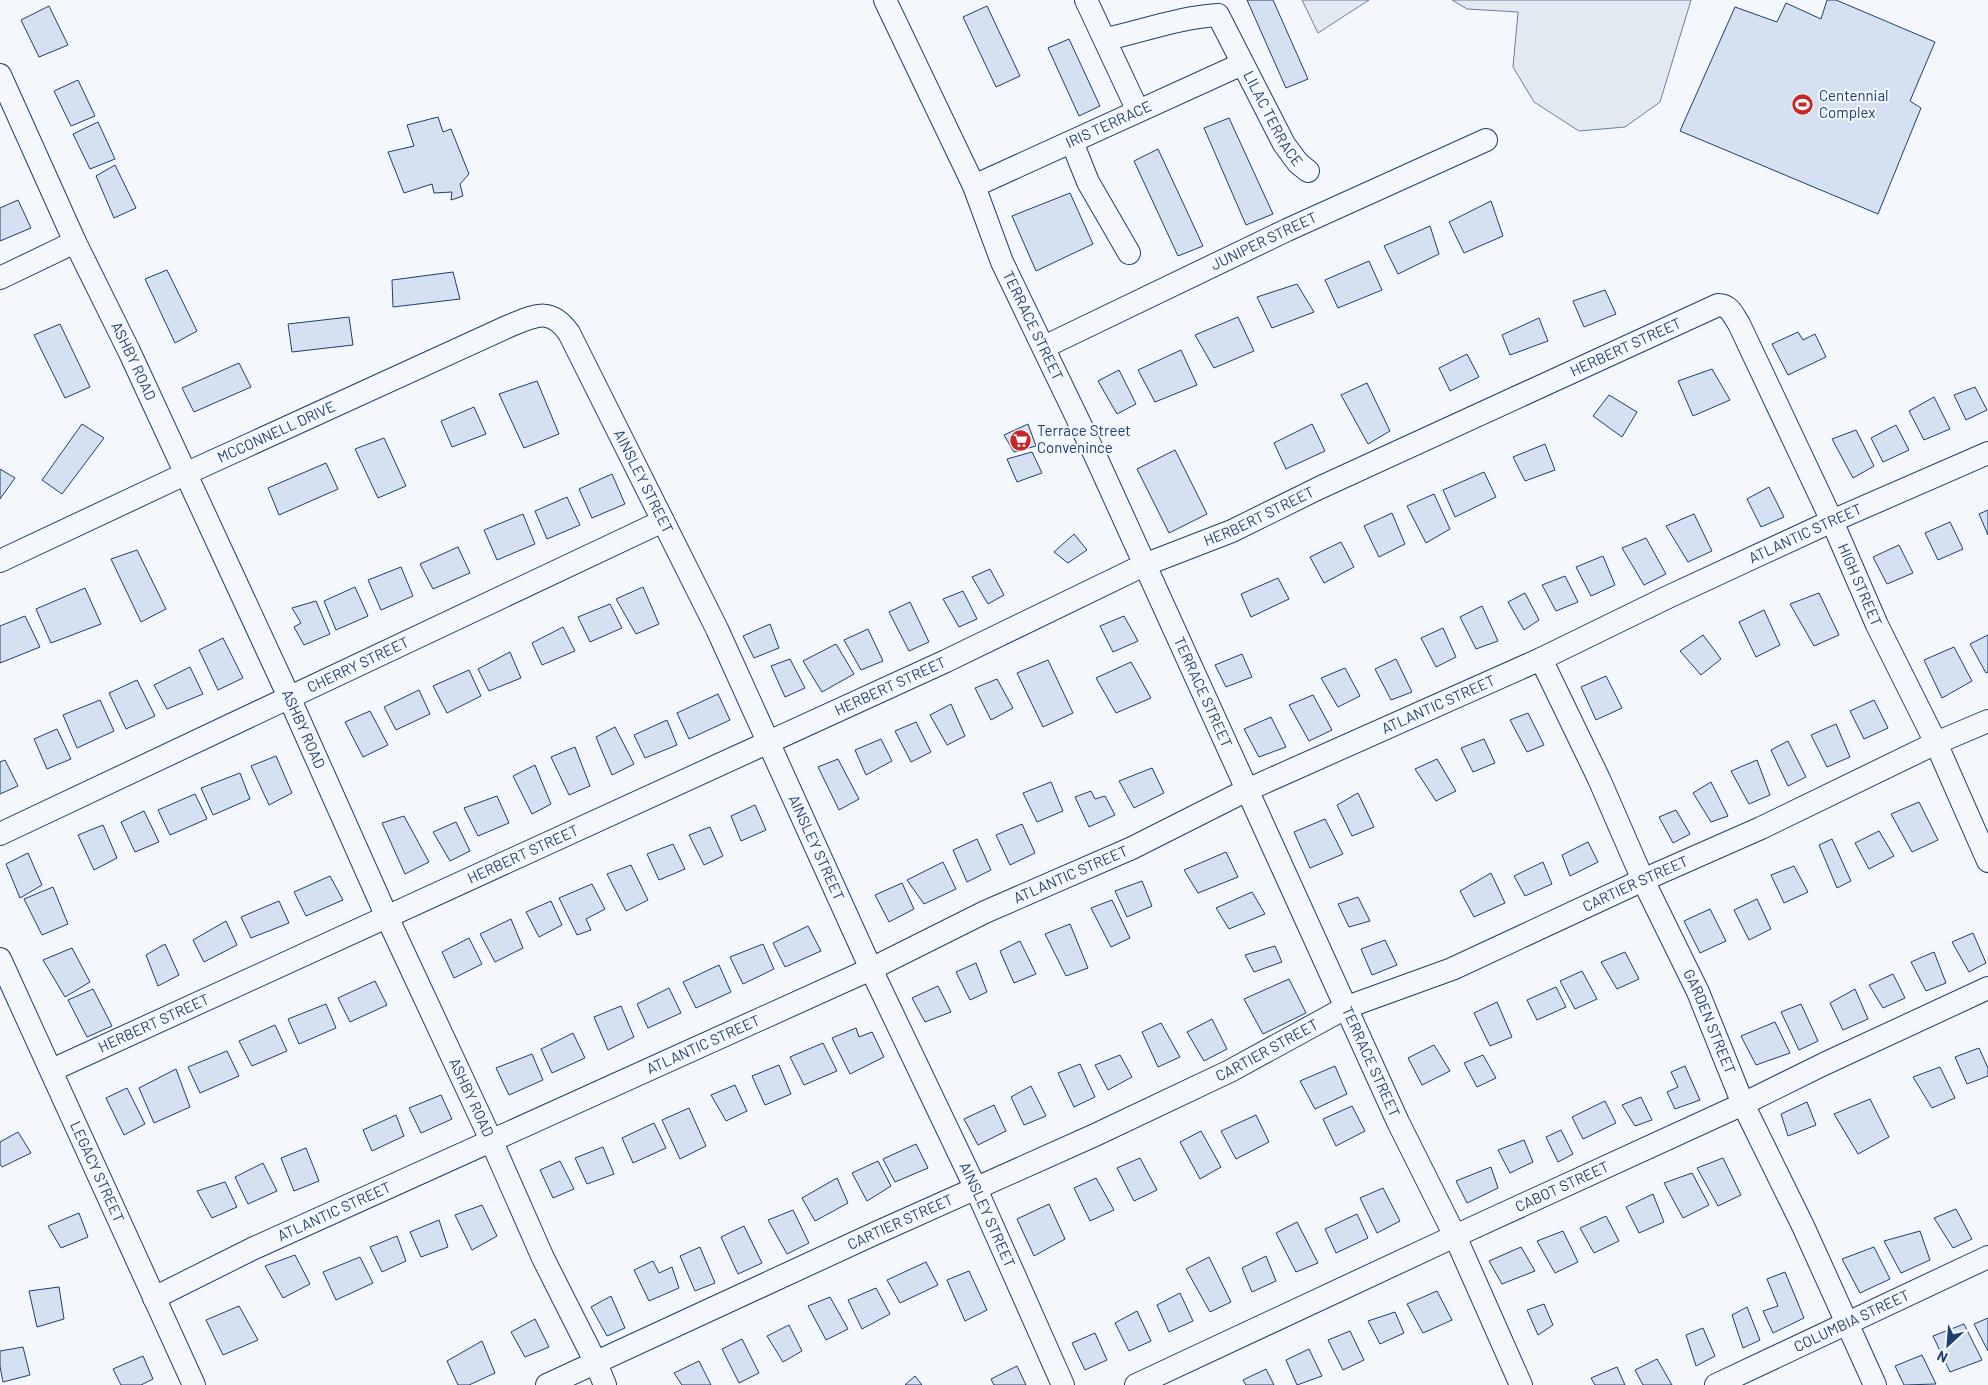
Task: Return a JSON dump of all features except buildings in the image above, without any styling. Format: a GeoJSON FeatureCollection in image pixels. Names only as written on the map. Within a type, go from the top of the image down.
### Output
{"type":"FeatureCollection","features":[{"type":"Feature","properties":{"kind":"street","name":"TERRACE STREET"},"geometry":{"type":"LineString","coordinates":[[885,0],[974,186],[1002,262],[1044,348],[1144,565],[1398,1122],[1455,1236],[1521,1385]]}},
{"type":"Feature","properties":{"kind":"street"},"geometry":{"type":"LineString","coordinates":[[1086,0],[1106,39],[1138,111]]}},
{"type":"Feature","properties":{"kind":"street","name":"LILAC TERRACE"},"geometry":{"type":"LineString","coordinates":[[1106,39],[1204,16],[1218,15],[1284,144],[1298,163],[1308,171]]}},
{"type":"Feature","properties":{"kind":"street","name":"IRIS TERRACE"},"geometry":{"type":"LineString","coordinates":[[974,186],[1242,64]]}},
{"type":"Feature","properties":{"kind":"street","name":"ASHBY ROAD"},"geometry":{"type":"LineString","coordinates":[[0,75],[75,242],[129,351],[184,474],[289,697],[543,1258],[596,1363],[605,1385]]}},
{"type":"Feature","properties":{"kind":"street","name":"JUNIPER STREET"},"geometry":{"type":"LineString","coordinates":[[1044,348],[1270,238],[1486,140]]}},
{"type":"Feature","properties":{"kind":"street"},"geometry":{"type":"LineString","coordinates":[[1072,142],[1088,182],[1129,253]]}},
{"type":"Feature","properties":{"kind":"street"},"geometry":{"type":"LineString","coordinates":[[0,278],[75,242]]}},
{"type":"Feature","properties":{"kind":"street","name":"HERBERT STREET"},"geometry":{"type":"LineString","coordinates":[[52,1070],[946,661],[1144,565],[1232,531],[1319,488],[1709,309],[1721,305],[1730,309]]}},
{"type":"Feature","properties":{"kind":"street","name":"HIGH STREET"},"geometry":{"type":"LineString","coordinates":[[1730,309],[1739,324],[1832,521],[1877,625],[1936,743],[1988,862]]}},
{"type":"Feature","properties":{"kind":"street","name":"MCCONNELL DRIVE"},"geometry":{"type":"LineString","coordinates":[[0,561],[184,474],[509,326],[538,315],[547,315],[555,320]]}},
{"type":"Feature","properties":{"kind":"street","name":"AINSLEY STREET"},"geometry":{"type":"LineString","coordinates":[[555,320],[563,325],[569,333],[664,521],[769,741],[870,969],[976,1189],[1063,1385]]}},
{"type":"Feature","properties":{"kind":"street","name":"ATLANTIC STREET"},"geometry":{"type":"LineString","coordinates":[[154,1298],[252,1249],[371,1197],[491,1140],[870,969],[985,912],[1132,848],[1247,790],[1541,658],[1832,521],[1988,453]]}},
{"type":"Feature","properties":{"kind":"street","name":"CHERRY STREET"},"geometry":{"type":"LineString","coordinates":[[0,834],[664,521]]}},
{"type":"Feature","properties":{"kind":"street","name":"GARDEN STREET"},"geometry":{"type":"LineString","coordinates":[[1541,658],[1599,779],[1643,880],[1698,992],[1743,1104],[1875,1385]]}},
{"type":"Feature","properties":{"kind":"street","name":"CARTIER STREET"},"geometry":{"type":"LineString","coordinates":[[547,1385],[876,1233],[976,1189],[1230,1070],[1347,1008],[1452,969],[1643,880],[1761,828],[1936,743],[1988,721]]}},
{"type":"Feature","properties":{"kind":"street","name":"LEGACY STREET"},"geometry":{"type":"LineString","coordinates":[[0,959],[194,1385]]}},
{"type":"Feature","properties":{"kind":"street","name":"CABOT STREET"},"geometry":{"type":"LineString","coordinates":[[1136,1385],[1743,1104],[1988,988]]}},
{"type":"Feature","properties":{"kind":"street","name":"COLUMBIA STREET"},"geometry":{"type":"LineString","coordinates":[[1716,1385],[1988,1257]]}},
{"type":"Feature","properties":{"kind":"shaded area"},"geometry":{"type":"Polygon","coordinates":[[[1302,0],[1369,0],[1318,33],[1302,0]]]}},
{"type":"Feature","properties":{"kind":"shaded area"},"geometry":{"type":"Polygon","coordinates":[[[1452,0],[1691,0],[1660,102],[1625,127],[1579,131],[1534,102],[1513,67],[1518,12],[1467,9],[1452,0]]]}},
{"type":"Feature","properties":{"kind":"place","name":"Centennial Complex"},"geometry":{"type":"Point","coordinates":[1803,105]}},
{"type":"Feature","properties":{"kind":"place","name":"Terrace Street Convenince"},"geometry":{"type":"Point","coordinates":[1021,440]}}]}
